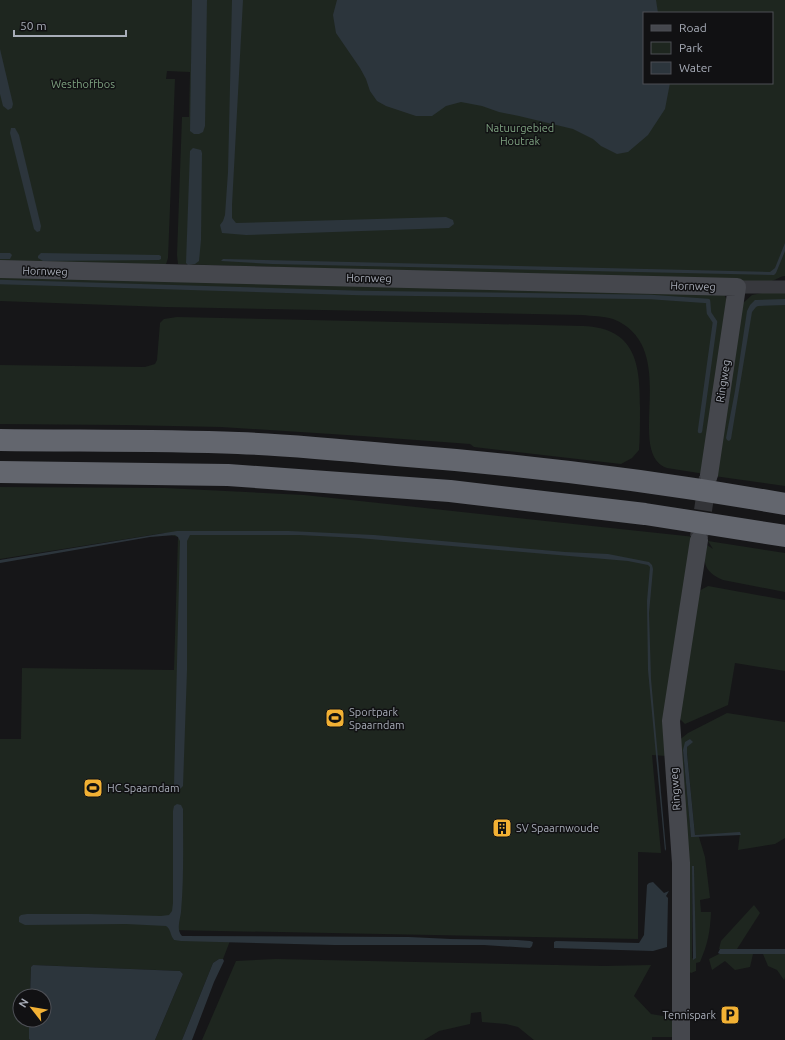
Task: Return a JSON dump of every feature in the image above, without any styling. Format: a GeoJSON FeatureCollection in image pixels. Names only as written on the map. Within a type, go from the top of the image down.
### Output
{"type":"FeatureCollection","features":[{"type":"Feature","properties":{"kind":"highway"},"geometry":{"type":"LineString","coordinates":[[0,440],[239,443],[480,462],[682,487],[785,504]]}},
{"type":"Feature","properties":{"kind":"highway"},"geometry":{"type":"LineString","coordinates":[[0,472],[228,475],[450,491],[645,514],[785,536]]}},
{"type":"Feature","properties":{"kind":"street","name":"Hornweg"},"geometry":{"type":"LineString","coordinates":[[0,269],[737,287]]}},
{"type":"Feature","properties":{"kind":"street"},"geometry":{"type":"LineString","coordinates":[[737,287],[785,287]]}},
{"type":"Feature","properties":{"kind":"street","name":"Ringweg"},"geometry":{"type":"LineString","coordinates":[[709,475],[737,287]]}},
{"type":"Feature","properties":{"kind":"street","name":"Ringweg"},"geometry":{"type":"LineString","coordinates":[[681,1040],[681,863],[671,721],[699,540]]}},
{"type":"Feature","properties":{"kind":"green space","name":"Natuurgebied Houtrak"},"geometry":{"type":"Polygon","coordinates":[[[0,0],[785,0],[785,276],[767,282],[178,264],[177,255],[182,117],[189,117],[190,72],[167,71],[166,79],[175,79],[168,258],[166,264],[0,265],[0,0]]]}},
{"type":"Feature","properties":{"kind":"green space"},"geometry":{"type":"Polygon","coordinates":[[[0,276],[724,294],[727,301],[705,474],[667,468],[655,458],[650,442],[649,374],[645,352],[634,333],[613,319],[582,315],[165,307],[0,301],[0,276]]]}},
{"type":"Feature","properties":{"kind":"green space"},"geometry":{"type":"Polygon","coordinates":[[[762,293],[785,293],[785,486],[714,476],[743,303],[752,295],[762,293]]]}},
{"type":"Feature","properties":{"kind":"green space"},"geometry":{"type":"Polygon","coordinates":[[[177,317],[583,326],[601,328],[614,333],[624,341],[631,351],[636,363],[640,391],[639,450],[632,458],[621,464],[474,447],[470,444],[362,436],[221,427],[0,424],[0,365],[145,367],[155,364],[157,360],[160,323],[164,319],[177,317]]]}},
{"type":"Feature","properties":{"kind":"green space","name":"Sportpark Spaarndam"},"geometry":{"type":"Polygon","coordinates":[[[0,487],[165,488],[304,495],[695,537],[666,756],[652,755],[661,853],[638,852],[638,939],[170,930],[174,940],[230,941],[223,959],[219,959],[213,963],[182,1040],[155,1040],[183,974],[180,971],[33,965],[31,967],[30,988],[12,988],[12,1028],[29,1028],[30,1040],[0,1040],[0,739],[21,739],[22,668],[174,670],[178,537],[164,533],[0,559],[0,487]]]}},
{"type":"Feature","properties":{"kind":"green space"},"geometry":{"type":"Polygon","coordinates":[[[708,541],[785,553],[785,592],[723,580],[716,577],[708,570],[706,566],[704,543],[713,549],[708,541]]]}},
{"type":"Feature","properties":{"kind":"green space"},"geometry":{"type":"Polygon","coordinates":[[[708,586],[785,600],[785,671],[735,663],[728,705],[685,724],[678,717],[699,591],[708,586]]]}},
{"type":"Feature","properties":{"kind":"green space"},"geometry":{"type":"Polygon","coordinates":[[[727,713],[785,722],[785,838],[775,844],[738,850],[740,833],[695,835],[687,753],[687,747],[692,742],[690,739],[683,750],[691,836],[699,837],[705,857],[710,898],[700,900],[701,912],[711,912],[707,943],[700,962],[696,963],[696,971],[691,973],[686,969],[678,741],[688,733],[727,713]],[[692,866],[692,958],[695,959],[694,866],[692,866]]]}},
{"type":"Feature","properties":{"kind":"green space"},"geometry":{"type":"Polygon","coordinates":[[[754,905],[760,913],[737,949],[719,949],[721,941],[754,905]]]}},
{"type":"Feature","properties":{"kind":"green space"},"geometry":{"type":"Polygon","coordinates":[[[719,954],[753,954],[750,967],[735,970],[725,961],[712,970],[709,959],[719,954]]]}},
{"type":"Feature","properties":{"kind":"green space"},"geometry":{"type":"Polygon","coordinates":[[[763,954],[785,954],[784,980],[777,970],[768,966],[763,954]]]}},
{"type":"Feature","properties":{"kind":"green space"},"geometry":{"type":"Polygon","coordinates":[[[276,959],[604,966],[651,965],[634,996],[651,1014],[675,1018],[674,1037],[652,1037],[652,1040],[534,1040],[518,1027],[506,1024],[482,1022],[481,1012],[471,1013],[470,1024],[439,1031],[424,1040],[202,1040],[236,961],[276,959]]]}},
{"type":"Feature","properties":{"kind":"water"},"geometry":{"type":"Polygon","coordinates":[[[192,0],[207,0],[205,126],[203,132],[199,134],[194,134],[190,131],[192,0]]]}},
{"type":"Feature","properties":{"kind":"water"},"geometry":{"type":"Polygon","coordinates":[[[232,0],[243,0],[232,205],[232,218],[236,223],[446,217],[453,220],[454,224],[449,228],[246,235],[222,233],[220,225],[225,215],[228,172],[232,0]]]}},
{"type":"Feature","properties":{"kind":"water"},"geometry":{"type":"Polygon","coordinates":[[[337,0],[656,0],[658,12],[643,12],[643,84],[670,84],[665,109],[648,135],[628,152],[617,154],[573,129],[461,102],[446,106],[432,116],[416,116],[386,106],[377,101],[370,91],[360,68],[336,33],[333,15],[337,0]]]}},
{"type":"Feature","properties":{"kind":"water"},"geometry":{"type":"Polygon","coordinates":[[[0,49],[13,104],[12,108],[8,110],[3,106],[0,94],[0,49]]]}},
{"type":"Feature","properties":{"kind":"water"},"geometry":{"type":"Polygon","coordinates":[[[11,128],[15,128],[19,135],[41,226],[40,231],[37,232],[34,229],[10,133],[11,128]]]}},
{"type":"Feature","properties":{"kind":"water"},"geometry":{"type":"Polygon","coordinates":[[[193,148],[201,150],[202,153],[201,240],[199,261],[195,264],[188,265],[186,263],[190,151],[193,148]]]}},
{"type":"Feature","properties":{"kind":"water"},"geometry":{"type":"Polygon","coordinates":[[[785,243],[785,251],[774,275],[272,264],[221,261],[223,259],[770,272],[775,268],[785,243]]]}},
{"type":"Feature","properties":{"kind":"water"},"geometry":{"type":"Polygon","coordinates":[[[0,253],[10,253],[12,255],[10,259],[0,259],[0,253]]]}},
{"type":"Feature","properties":{"kind":"water"},"geometry":{"type":"Polygon","coordinates":[[[41,253],[159,255],[161,256],[161,259],[43,261],[38,258],[41,253]]]}},
{"type":"Feature","properties":{"kind":"water"},"geometry":{"type":"Polygon","coordinates":[[[785,299],[785,305],[758,306],[752,312],[731,439],[729,441],[726,438],[735,391],[747,311],[755,300],[785,299]]]}},
{"type":"Feature","properties":{"kind":"water"},"geometry":{"type":"Polygon","coordinates":[[[177,531],[289,531],[374,535],[565,552],[608,554],[649,562],[653,569],[649,613],[651,679],[665,851],[648,670],[647,601],[650,567],[648,565],[628,561],[358,538],[299,535],[190,535],[187,541],[187,670],[183,786],[180,789],[176,789],[174,786],[180,541],[178,537],[175,535],[150,537],[0,563],[0,560],[177,531]]]}},
{"type":"Feature","properties":{"kind":"water"},"geometry":{"type":"Polygon","coordinates":[[[690,739],[693,742],[687,747],[687,753],[695,835],[740,832],[741,835],[691,837],[683,750],[685,742],[690,739]]]}},
{"type":"Feature","properties":{"kind":"water"},"geometry":{"type":"Polygon","coordinates":[[[177,804],[181,805],[183,809],[183,886],[179,922],[179,931],[182,936],[409,937],[517,940],[533,942],[532,946],[530,948],[484,945],[334,945],[181,941],[174,940],[166,926],[126,924],[25,925],[19,922],[19,917],[21,915],[27,914],[169,915],[172,911],[173,903],[173,811],[174,806],[177,804]]]}},
{"type":"Feature","properties":{"kind":"water"},"geometry":{"type":"Polygon","coordinates":[[[692,866],[694,866],[696,958],[693,960],[692,866]]]}},
{"type":"Feature","properties":{"kind":"water"},"geometry":{"type":"Polygon","coordinates":[[[653,882],[664,893],[669,891],[666,896],[668,898],[667,947],[653,951],[554,948],[554,942],[556,941],[639,943],[644,935],[647,885],[653,882]]]}},
{"type":"Feature","properties":{"kind":"water"},"geometry":{"type":"Polygon","coordinates":[[[720,949],[785,949],[785,954],[720,954],[718,953],[720,949]]]}},
{"type":"Feature","properties":{"kind":"water"},"geometry":{"type":"Polygon","coordinates":[[[219,959],[223,959],[224,961],[214,982],[192,1040],[182,1040],[213,963],[219,959]]]}},
{"type":"Feature","properties":{"kind":"water"},"geometry":{"type":"Polygon","coordinates":[[[33,965],[180,971],[183,974],[155,1040],[30,1040],[29,1028],[52,1028],[52,988],[30,988],[31,967],[33,965]]]}},
{"type":"Feature","properties":{"kind":"waterway"},"geometry":{"type":"LineString","coordinates":[[0,282],[360,293],[651,297],[708,301],[709,313],[715,322],[700,431]]}},
{"type":"Feature","properties":{"kind":"tunnel"},"geometry":{"type":"LineString","coordinates":[[699,537],[708,477]]}},
{"type":"Feature","properties":{"kind":"place","name":"Sportpark Spaarndam"},"geometry":{"type":"Point","coordinates":[335,718]}},
{"type":"Feature","properties":{"kind":"place","name":"HC Spaarndam"},"geometry":{"type":"Point","coordinates":[93,788]}},
{"type":"Feature","properties":{"kind":"place","name":"SV Spaarnwoude"},"geometry":{"type":"Point","coordinates":[502,828]}},
{"type":"Feature","properties":{"kind":"place","name":"Tennispark"},"geometry":{"type":"Point","coordinates":[730,1015]}},
{"type":"Feature","properties":{"kind":"park label","name":"Westhoffbos"},"geometry":{"type":"Point","coordinates":[83,84]}}]}
